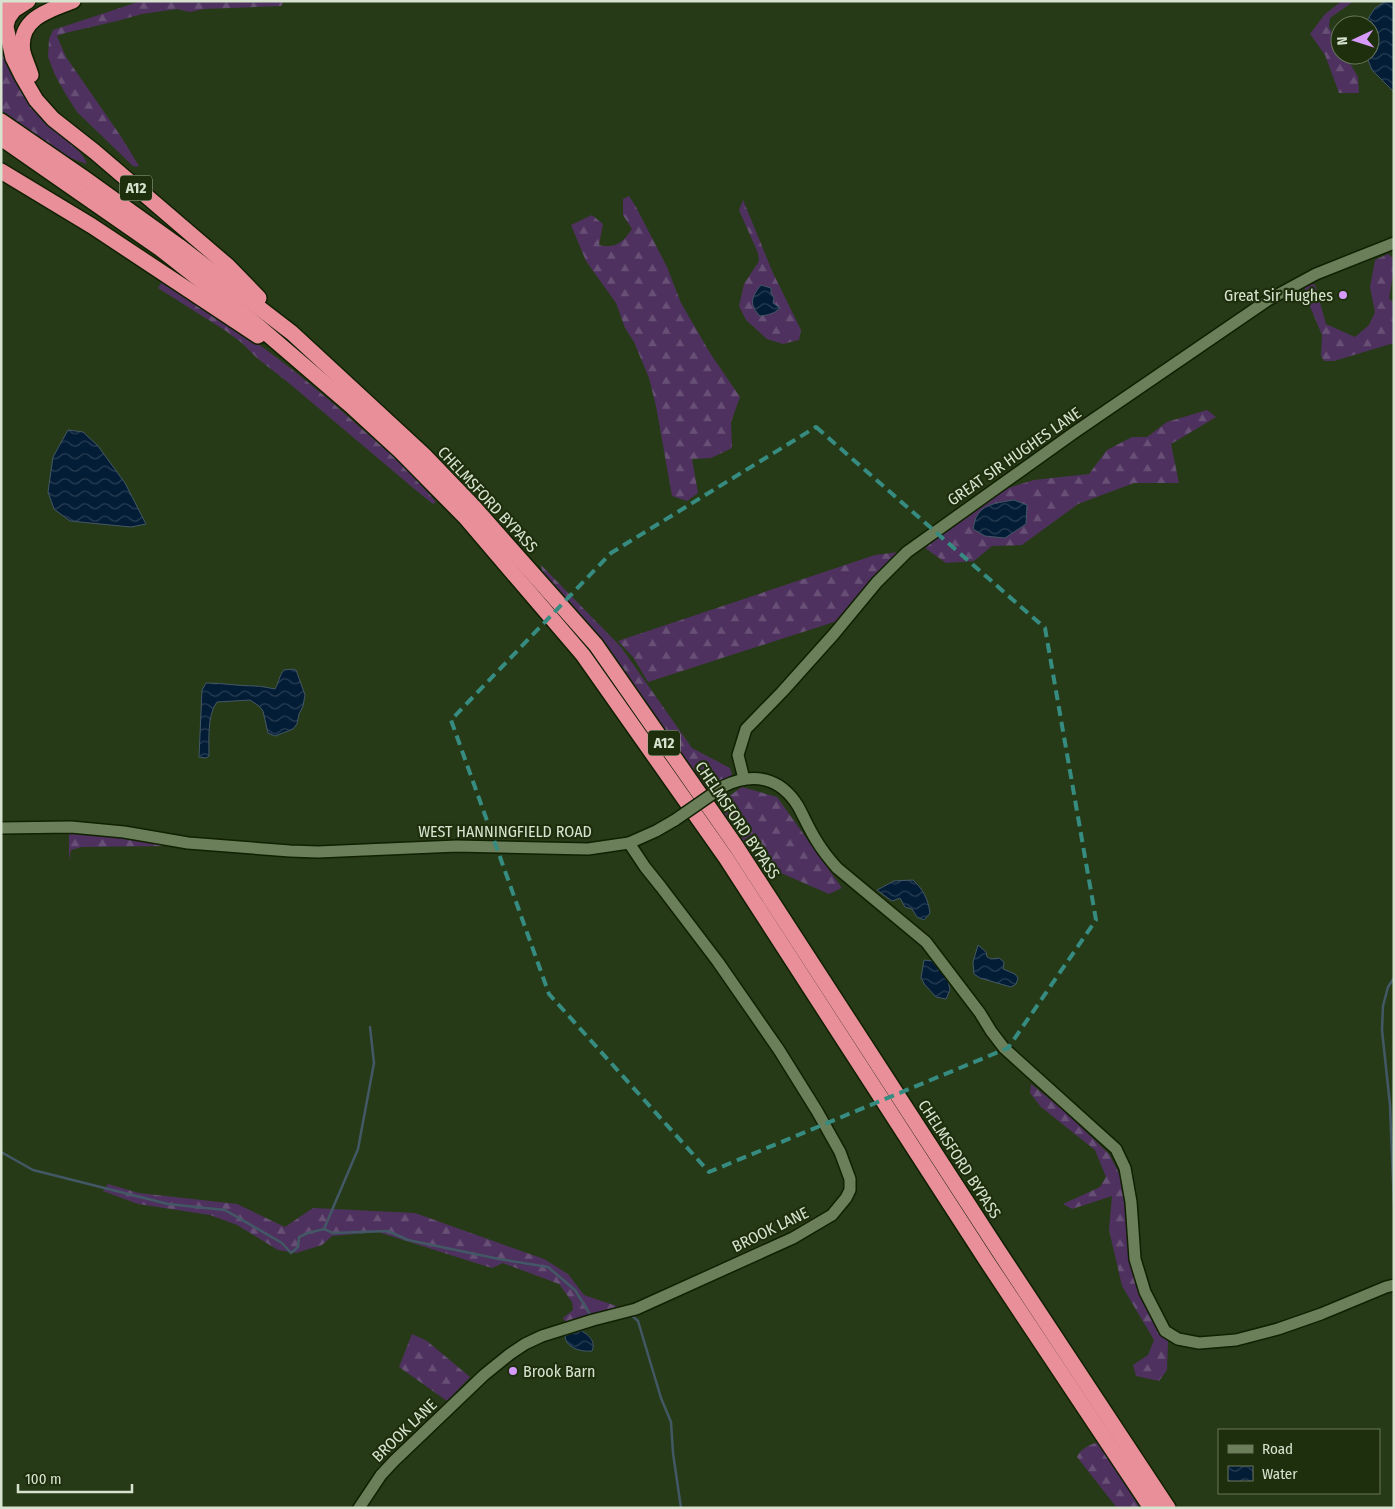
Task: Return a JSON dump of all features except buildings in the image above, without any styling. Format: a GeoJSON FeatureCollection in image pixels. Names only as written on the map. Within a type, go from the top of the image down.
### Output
{"type":"FeatureCollection","features":[{"type":"Feature","properties":{"kind":"highway"},"geometry":{"type":"LineString","coordinates":[[5,25],[6,1]]}},
{"type":"Feature","properties":{"kind":"highway"},"geometry":{"type":"LineString","coordinates":[[5,25],[21,5],[28,1]]}},
{"type":"Feature","properties":{"kind":"highway","name":"A12"},"geometry":{"type":"LineString","coordinates":[[73,1],[42,13],[33,20],[26,29],[22,42],[23,53],[31,75],[56,112],[95,152]]}},
{"type":"Feature","properties":{"kind":"highway","name":"A12"},"geometry":{"type":"LineString","coordinates":[[5,25],[14,58],[22,76],[36,100],[53,119],[95,152],[228,266],[292,333]]}},
{"type":"Feature","properties":{"kind":"highway","name":"CHELMSFORD BYPASS"},"geometry":{"type":"LineString","coordinates":[[1,121],[178,246],[292,333],[424,454],[474,507],[596,645],[736,846],[1003,1258],[1168,1508]]}},
{"type":"Feature","properties":{"kind":"highway","name":"CHELMSFORD BYPASS"},"geometry":{"type":"LineString","coordinates":[[1,138],[162,250],[251,320],[300,362],[400,451],[465,517],[583,655],[726,858],[981,1252],[1151,1508]]}},
{"type":"Feature","properties":{"kind":"highway","name":"A12"},"geometry":{"type":"LineString","coordinates":[[1,171],[92,226],[300,362]]}},
{"type":"Feature","properties":{"kind":"street","name":"GREAT SIR HUGHES LANE"},"geometry":{"type":"LineString","coordinates":[[744,780],[738,755],[746,729],[834,634],[877,582],[907,552],[1074,432],[1268,300],[1316,274],[1394,243]]}},
{"type":"Feature","properties":{"kind":"street","name":"WEST HANNINGFIELD ROAD"},"geometry":{"type":"LineString","coordinates":[[1,828],[71,827],[124,832],[188,843],[290,851],[318,852],[457,846],[588,849],[629,843],[656,831],[724,786],[735,781],[754,778],[776,783],[787,791],[797,804],[816,839],[837,868],[926,942],[950,972],[1004,1048],[1116,1149],[1125,1168],[1136,1259],[1145,1292],[1165,1330],[1178,1339],[1199,1343],[1236,1340],[1321,1314],[1394,1285]]}},
{"type":"Feature","properties":{"kind":"street","name":"BROOK LANE"},"geometry":{"type":"LineString","coordinates":[[359,1508],[376,1481],[394,1461],[484,1376],[518,1349],[542,1336],[636,1308],[793,1238],[832,1215],[850,1190],[850,1179],[840,1152],[779,1050],[718,962],[645,867],[629,843]]}},
{"type":"Feature","properties":{"kind":"highlighted area"},"geometry":{"type":"Polygon","coordinates":[[[816,427],[1045,628],[1096,920],[1008,1048],[709,1172],[549,994],[451,720],[611,553],[816,427]]]}},
{"type":"Feature","properties":{"kind":"green space"},"geometry":{"type":"Polygon","coordinates":[[[141,1],[284,1],[281,6],[204,9],[190,12],[177,9],[142,14],[57,36],[66,57],[139,166],[136,167],[77,112],[55,75],[48,57],[49,39],[53,30],[141,1]]]}},
{"type":"Feature","properties":{"kind":"green space"},"geometry":{"type":"Polygon","coordinates":[[[1342,1],[1354,1],[1334,15],[1330,15],[1330,65],[1351,65],[1358,77],[1359,93],[1339,93],[1325,55],[1310,34],[1325,14],[1342,1]]]}},
{"type":"Feature","properties":{"kind":"green space"},"geometry":{"type":"Polygon","coordinates":[[[1,54],[3,54],[14,78],[28,100],[45,120],[80,153],[87,164],[53,148],[1,110],[1,54]]]}},
{"type":"Feature","properties":{"kind":"green space"},"geometry":{"type":"Polygon","coordinates":[[[629,196],[667,267],[681,303],[710,353],[740,397],[731,422],[732,448],[711,458],[692,459],[698,493],[687,501],[672,496],[656,406],[649,378],[634,342],[625,328],[616,303],[586,261],[571,225],[592,215],[603,224],[599,245],[615,245],[625,238],[632,229],[623,215],[623,199],[629,196]]]}},
{"type":"Feature","properties":{"kind":"green space"},"geometry":{"type":"Polygon","coordinates":[[[743,200],[773,273],[801,330],[799,340],[783,344],[767,339],[746,320],[739,306],[744,284],[759,261],[758,253],[739,210],[743,200]]]}},
{"type":"Feature","properties":{"kind":"green space"},"geometry":{"type":"Polygon","coordinates":[[[1388,254],[1394,259],[1389,298],[1394,303],[1394,343],[1334,361],[1324,361],[1321,356],[1322,335],[1304,292],[1307,282],[1315,285],[1326,324],[1355,337],[1369,325],[1375,312],[1370,287],[1375,260],[1388,254]]]}},
{"type":"Feature","properties":{"kind":"green space"},"geometry":{"type":"Polygon","coordinates":[[[163,280],[254,341],[310,384],[392,455],[436,502],[433,504],[418,492],[257,358],[242,343],[158,288],[163,280]]]}},
{"type":"Feature","properties":{"kind":"green space"},"geometry":{"type":"Polygon","coordinates":[[[1207,410],[1216,417],[1171,444],[1179,483],[1134,483],[1078,504],[1022,545],[992,546],[974,561],[946,563],[925,548],[995,492],[1034,480],[1089,474],[1107,450],[1132,437],[1147,437],[1167,422],[1207,410]]]}},
{"type":"Feature","properties":{"kind":"green space"},"geometry":{"type":"Polygon","coordinates":[[[899,552],[837,621],[648,682],[633,657],[618,641],[875,555],[899,552]]]}},
{"type":"Feature","properties":{"kind":"green space"},"geometry":{"type":"Polygon","coordinates":[[[541,565],[621,647],[692,748],[730,768],[732,775],[725,783],[703,790],[543,576],[541,565]]]}},
{"type":"Feature","properties":{"kind":"green space"},"geometry":{"type":"Polygon","coordinates":[[[742,787],[777,797],[842,888],[829,894],[749,859],[714,807],[742,787]]]}},
{"type":"Feature","properties":{"kind":"green space"},"geometry":{"type":"Polygon","coordinates":[[[69,829],[144,839],[163,846],[82,847],[71,850],[69,860],[69,829]]]}},
{"type":"Feature","properties":{"kind":"green space"},"geometry":{"type":"Polygon","coordinates":[[[1031,1084],[1062,1109],[1109,1154],[1123,1181],[1135,1283],[1168,1341],[1167,1370],[1159,1381],[1136,1376],[1133,1365],[1148,1355],[1154,1340],[1122,1286],[1109,1230],[1112,1196],[1072,1209],[1063,1204],[1100,1187],[1106,1177],[1095,1150],[1041,1107],[1030,1093],[1031,1084]]]}},
{"type":"Feature","properties":{"kind":"green space"},"geometry":{"type":"Polygon","coordinates":[[[108,1184],[139,1193],[237,1204],[285,1227],[313,1208],[415,1213],[544,1259],[568,1274],[584,1295],[625,1309],[568,1327],[563,1318],[573,1310],[572,1302],[559,1284],[503,1263],[492,1268],[378,1232],[332,1236],[322,1245],[296,1253],[278,1250],[237,1225],[210,1215],[138,1204],[103,1191],[108,1184]]]}},
{"type":"Feature","properties":{"kind":"green space"},"geometry":{"type":"Polygon","coordinates":[[[412,1334],[427,1341],[470,1377],[447,1401],[399,1367],[412,1334]]]}},
{"type":"Feature","properties":{"kind":"green space"},"geometry":{"type":"Polygon","coordinates":[[[1099,1442],[1140,1508],[1117,1508],[1077,1457],[1086,1447],[1099,1442]]]}},
{"type":"Feature","properties":{"kind":"water"},"geometry":{"type":"Polygon","coordinates":[[[1386,1],[1394,1],[1394,92],[1372,70],[1370,65],[1380,65],[1380,15],[1370,15],[1375,8],[1386,1]]]}},
{"type":"Feature","properties":{"kind":"water"},"geometry":{"type":"Polygon","coordinates":[[[761,285],[771,288],[774,298],[773,303],[780,308],[771,314],[760,316],[754,308],[753,297],[761,285]]]}},
{"type":"Feature","properties":{"kind":"water"},"geometry":{"type":"Polygon","coordinates":[[[68,430],[83,432],[98,446],[125,483],[146,524],[131,527],[70,521],[54,509],[48,492],[53,457],[68,430]]]}},
{"type":"Feature","properties":{"kind":"water"},"geometry":{"type":"Polygon","coordinates":[[[1014,500],[1027,505],[1026,524],[1005,538],[985,536],[973,529],[977,516],[985,507],[1014,500]]]}},
{"type":"Feature","properties":{"kind":"water"},"geometry":{"type":"Polygon","coordinates":[[[284,670],[296,670],[305,695],[297,724],[293,729],[275,736],[268,733],[263,711],[250,700],[217,702],[210,720],[209,756],[206,758],[199,757],[202,690],[206,683],[258,686],[275,689],[284,670]]]}},
{"type":"Feature","properties":{"kind":"water"},"geometry":{"type":"Polygon","coordinates":[[[913,880],[920,887],[928,903],[930,913],[924,920],[917,917],[912,909],[905,907],[900,898],[892,901],[877,890],[894,881],[913,880]]]}},
{"type":"Feature","properties":{"kind":"water"},"geometry":{"type":"Polygon","coordinates":[[[978,945],[986,952],[987,957],[991,959],[999,958],[1004,962],[1003,969],[1015,974],[1018,978],[1016,984],[1011,987],[980,978],[974,974],[973,962],[978,945]]]}},
{"type":"Feature","properties":{"kind":"water"},"geometry":{"type":"Polygon","coordinates":[[[924,960],[932,961],[948,980],[950,990],[946,999],[936,997],[921,978],[924,960]]]}},
{"type":"Feature","properties":{"kind":"water"},"geometry":{"type":"Polygon","coordinates":[[[580,1330],[591,1339],[593,1344],[592,1351],[583,1351],[568,1344],[565,1336],[580,1330]]]}},
{"type":"Feature","properties":{"kind":"waterway"},"geometry":{"type":"LineString","coordinates":[[1394,978],[1388,987],[1383,1006],[1382,1030],[1390,1105],[1394,1206]]}},
{"type":"Feature","properties":{"kind":"waterway"},"geometry":{"type":"LineString","coordinates":[[324,1229],[358,1149],[374,1063],[370,1027]]}},
{"type":"Feature","properties":{"kind":"waterway"},"geometry":{"type":"LineString","coordinates":[[1,1152],[33,1170],[168,1204],[225,1210],[282,1243],[291,1253],[298,1247],[299,1237],[324,1229],[333,1233],[388,1231],[408,1240],[548,1267],[575,1290],[591,1316]]}},
{"type":"Feature","properties":{"kind":"waterway"},"geometry":{"type":"LineString","coordinates":[[630,1314],[638,1321],[661,1398],[671,1422],[673,1453],[681,1508]]}},
{"type":"Feature","properties":{"kind":"place","name":"Great Sir Hughes"},"geometry":{"type":"Point","coordinates":[1343,295]}},
{"type":"Feature","properties":{"kind":"place","name":"Brook Barn"},"geometry":{"type":"Point","coordinates":[513,1371]}}]}
